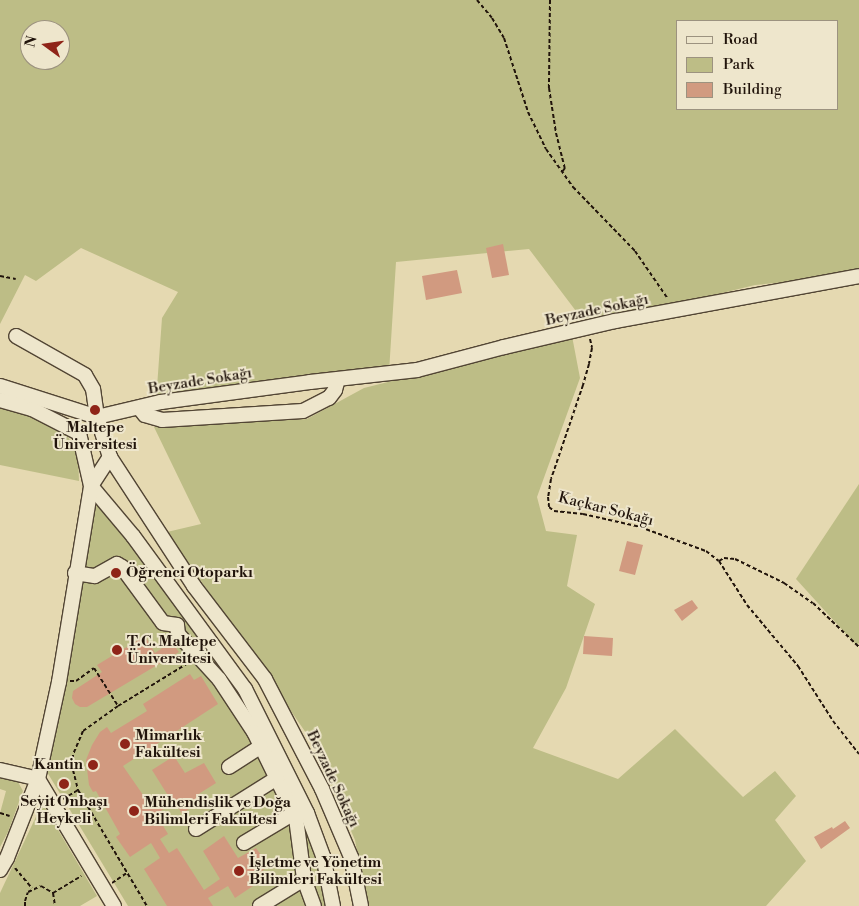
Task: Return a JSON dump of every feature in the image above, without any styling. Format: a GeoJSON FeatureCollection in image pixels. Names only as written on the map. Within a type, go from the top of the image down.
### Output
{"type":"FeatureCollection","features":[{"type":"Feature","properties":{"kind":"street","name":"Beyzade Sokağı"},"geometry":{"type":"LineString","coordinates":[[361,906],[351,857],[322,789],[265,679],[194,586],[110,457],[97,417],[161,402],[417,370],[587,328],[673,310],[859,276]]}},
{"type":"Feature","properties":{"kind":"street"},"geometry":{"type":"LineString","coordinates":[[0,386],[97,417],[93,390],[85,375],[16,336]]}},
{"type":"Feature","properties":{"kind":"street"},"geometry":{"type":"LineString","coordinates":[[139,408],[145,416],[162,420],[302,411],[329,398],[335,390],[338,379]]}},
{"type":"Feature","properties":{"kind":"street"},"geometry":{"type":"LineString","coordinates":[[0,400],[32,409],[79,433],[91,486],[59,682],[38,779],[3,864]]}},
{"type":"Feature","properties":{"kind":"street"},"geometry":{"type":"LineString","coordinates":[[91,486],[110,457]]}},
{"type":"Feature","properties":{"kind":"street"},"geometry":{"type":"LineString","coordinates":[[91,486],[133,536],[245,689],[307,812],[323,856],[334,906]]}},
{"type":"Feature","properties":{"kind":"street"},"geometry":{"type":"LineString","coordinates":[[76,573],[95,576],[116,564],[122,567],[163,623],[177,625],[178,634],[219,679],[261,746],[294,814],[304,879],[314,906]]}},
{"type":"Feature","properties":{"kind":"street"},"geometry":{"type":"LineString","coordinates":[[229,768],[261,746]]}},
{"type":"Feature","properties":{"kind":"street"},"geometry":{"type":"LineString","coordinates":[[0,770],[38,779],[114,906]]}},
{"type":"Feature","properties":{"kind":"street"},"geometry":{"type":"LineString","coordinates":[[196,830],[278,778]]}},
{"type":"Feature","properties":{"kind":"street"},"geometry":{"type":"LineString","coordinates":[[244,843],[294,814]]}},
{"type":"Feature","properties":{"kind":"street"},"geometry":{"type":"LineString","coordinates":[[260,906],[304,879]]}},
{"type":"Feature","properties":{"kind":"path"},"geometry":{"type":"LineString","coordinates":[[477,0],[492,18],[504,38],[534,126],[562,172],[586,202],[635,251],[658,282],[673,310]]}},
{"type":"Feature","properties":{"kind":"path"},"geometry":{"type":"LineString","coordinates":[[550,0],[548,43],[549,88],[564,168],[562,172]]}},
{"type":"Feature","properties":{"kind":"path"},"geometry":{"type":"LineString","coordinates":[[0,276],[16,279]]}},
{"type":"Feature","properties":{"kind":"path","name":"Kaçkar Sokağı"},"geometry":{"type":"LineString","coordinates":[[587,328],[592,348],[589,364],[551,479],[548,497],[549,507],[554,511],[583,514],[640,527],[706,551],[719,561],[748,604],[798,666],[833,721],[859,754]]}},
{"type":"Feature","properties":{"kind":"path"},"geometry":{"type":"LineString","coordinates":[[719,561],[730,558],[784,582],[814,603],[859,648]]}},
{"type":"Feature","properties":{"kind":"path"},"geometry":{"type":"LineString","coordinates":[[147,906],[78,790],[72,763],[78,739],[87,727],[198,656]]}},
{"type":"Feature","properties":{"kind":"path"},"geometry":{"type":"LineString","coordinates":[[59,682],[76,681],[94,668],[118,706]]}},
{"type":"Feature","properties":{"kind":"path"},"geometry":{"type":"LineString","coordinates":[[53,805],[78,790]]}},
{"type":"Feature","properties":{"kind":"path"},"geometry":{"type":"LineString","coordinates":[[3,864],[32,888]]}},
{"type":"Feature","properties":{"kind":"path"},"geometry":{"type":"LineString","coordinates":[[53,893],[92,870]]}},
{"type":"Feature","properties":{"kind":"path"},"geometry":{"type":"LineString","coordinates":[[104,889],[127,873]]}},
{"type":"Feature","properties":{"kind":"path"},"geometry":{"type":"LineString","coordinates":[[25,906],[26,896],[32,888],[41,886],[53,893]]}},
{"type":"Feature","properties":{"kind":"path"},"geometry":{"type":"LineString","coordinates":[[53,893],[55,906]]}},
{"type":"Feature","properties":{"kind":"green space"},"geometry":{"type":"Polygon","coordinates":[[[0,0],[859,0],[859,275],[755,285],[706,297],[582,319],[529,249],[396,262],[389,372],[156,401],[162,318],[178,292],[81,248],[36,281],[25,275],[0,324],[0,0]]]}},
{"type":"Feature","properties":{"kind":"green space"},"geometry":{"type":"Polygon","coordinates":[[[572,336],[580,378],[537,497],[546,531],[577,535],[567,586],[595,604],[566,688],[533,748],[618,779],[675,729],[743,797],[775,771],[796,796],[775,820],[806,861],[766,906],[367,906],[355,840],[313,743],[167,532],[201,524],[154,427],[307,419],[364,388],[572,336]]]}},
{"type":"Feature","properties":{"kind":"green space"},"geometry":{"type":"Polygon","coordinates":[[[0,405],[44,421],[67,435],[78,455],[79,481],[0,465],[0,405]]]}},
{"type":"Feature","properties":{"kind":"green space"},"geometry":{"type":"Polygon","coordinates":[[[859,484],[859,643],[856,645],[796,579],[859,484]]]}},
{"type":"Feature","properties":{"kind":"green space"},"geometry":{"type":"Polygon","coordinates":[[[100,503],[250,704],[305,821],[328,906],[128,906],[47,772],[96,505],[100,503]]]}},
{"type":"Feature","properties":{"kind":"green space"},"geometry":{"type":"Polygon","coordinates":[[[0,775],[18,782],[23,791],[8,832],[0,847],[0,813],[6,791],[0,789],[0,775]]]}},
{"type":"Feature","properties":{"kind":"green space"},"geometry":{"type":"Polygon","coordinates":[[[41,806],[44,806],[97,896],[80,906],[0,906],[0,893],[41,806]]]}},
{"type":"Feature","properties":{"kind":"building"},"geometry":{"type":"Polygon","coordinates":[[[503,244],[509,275],[492,278],[486,248],[503,244]]]}},
{"type":"Feature","properties":{"kind":"building"},"geometry":{"type":"Polygon","coordinates":[[[457,270],[462,293],[426,300],[422,276],[457,270]]]}},
{"type":"Feature","properties":{"kind":"building"},"geometry":{"type":"Polygon","coordinates":[[[627,541],[643,545],[635,575],[619,571],[627,541]]]}},
{"type":"Feature","properties":{"kind":"building"},"geometry":{"type":"Polygon","coordinates":[[[692,600],[698,608],[682,621],[674,610],[692,600]]]}},
{"type":"Feature","properties":{"kind":"building"},"geometry":{"type":"Polygon","coordinates":[[[145,636],[155,653],[171,642],[179,652],[87,707],[80,707],[75,704],[72,698],[73,691],[102,672],[97,665],[145,636]]]}},
{"type":"Feature","properties":{"kind":"building"},"geometry":{"type":"Polygon","coordinates":[[[584,636],[613,638],[612,656],[583,654],[584,636]]]}},
{"type":"Feature","properties":{"kind":"building"},"geometry":{"type":"Polygon","coordinates":[[[190,674],[194,680],[201,676],[218,704],[123,766],[150,805],[167,794],[152,770],[174,756],[185,773],[204,763],[216,783],[197,795],[200,801],[182,814],[175,802],[156,814],[168,834],[160,839],[169,853],[177,848],[204,890],[220,879],[203,851],[224,836],[238,858],[256,848],[269,866],[250,880],[253,886],[235,898],[228,886],[208,898],[213,906],[167,906],[144,869],[160,858],[151,843],[130,857],[116,837],[120,834],[96,791],[93,792],[89,785],[86,760],[100,732],[107,727],[111,733],[147,711],[143,704],[190,674]]]}},
{"type":"Feature","properties":{"kind":"building"},"geometry":{"type":"Polygon","coordinates":[[[845,821],[850,828],[821,849],[814,837],[832,827],[833,829],[845,821]]]}},
{"type":"Feature","properties":{"kind":"place","name":"Maltepe Üniversitesi"},"geometry":{"type":"Point","coordinates":[95,410]}},
{"type":"Feature","properties":{"kind":"place","name":"Öğrenci Otoparkı"},"geometry":{"type":"Point","coordinates":[116,573]}},
{"type":"Feature","properties":{"kind":"place","name":"T.C. Maltepe Üniversitesi"},"geometry":{"type":"Point","coordinates":[117,650]}},
{"type":"Feature","properties":{"kind":"place","name":"Mimarlık Fakültesi"},"geometry":{"type":"Point","coordinates":[125,744]}},
{"type":"Feature","properties":{"kind":"place","name":"Kantin"},"geometry":{"type":"Point","coordinates":[93,765]}},
{"type":"Feature","properties":{"kind":"place","name":"Seyit Onbaşı Heykeli"},"geometry":{"type":"Point","coordinates":[64,784]}},
{"type":"Feature","properties":{"kind":"place","name":"Mühendislik ve Doğa Bilimleri Fakültesi"},"geometry":{"type":"Point","coordinates":[134,811]}},
{"type":"Feature","properties":{"kind":"place","name":"İşletme ve Yönetim Bilimleri Fakültesi"},"geometry":{"type":"Point","coordinates":[239,871]}}]}
